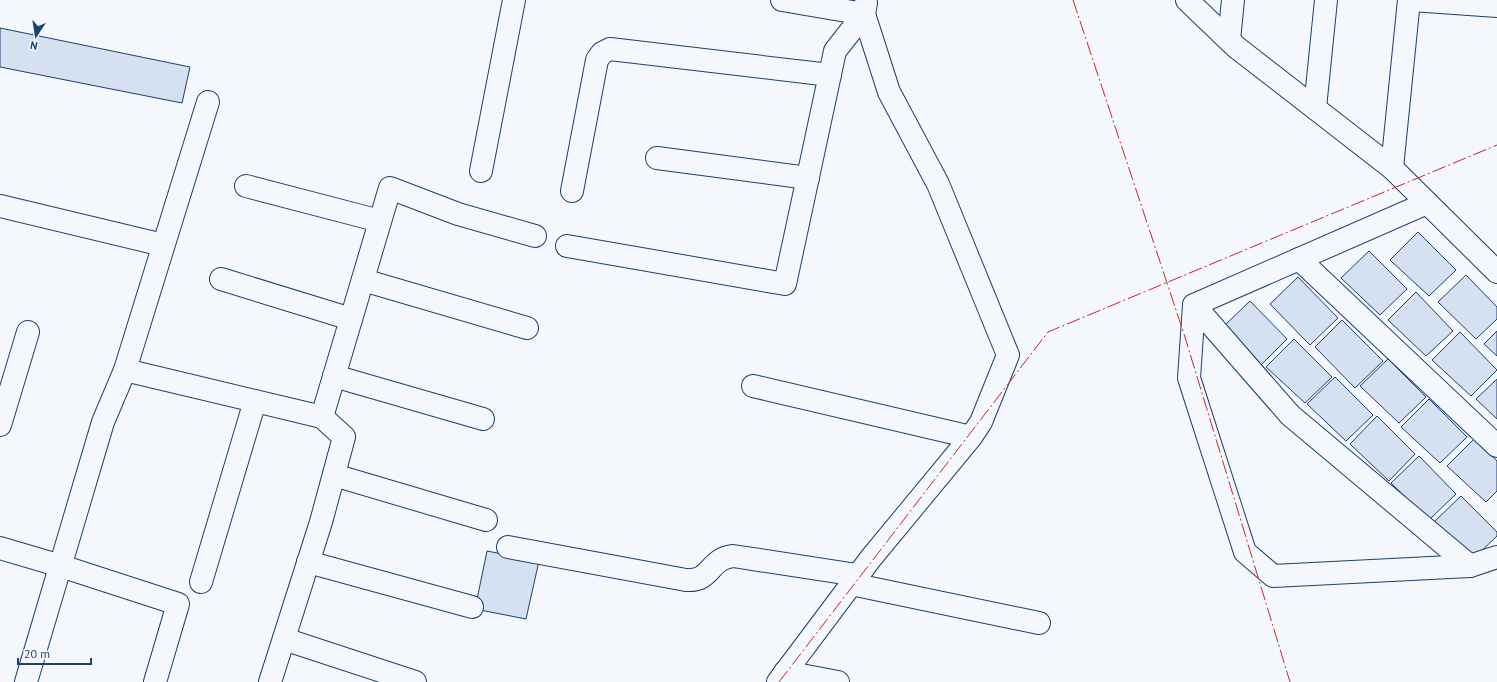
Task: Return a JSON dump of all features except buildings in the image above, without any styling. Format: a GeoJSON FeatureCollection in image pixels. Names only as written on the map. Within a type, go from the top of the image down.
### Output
{"type":"FeatureCollection","features":[{"type":"Feature","properties":{"kind":"street"},"geometry":{"type":"LineString","coordinates":[[481,171],[514,0]]}},
{"type":"Feature","properties":{"kind":"street"},"geometry":{"type":"LineString","coordinates":[[782,0],[866,7]]}},
{"type":"Feature","properties":{"kind":"street"},"geometry":{"type":"LineString","coordinates":[[1187,0],[1236,47],[1392,168],[1497,272]]}},
{"type":"Feature","properties":{"kind":"street"},"geometry":{"type":"LineString","coordinates":[[1229,40],[1233,0]]}},
{"type":"Feature","properties":{"kind":"street"},"geometry":{"type":"LineString","coordinates":[[1315,108],[1326,0]]}},
{"type":"Feature","properties":{"kind":"street"},"geometry":{"type":"LineString","coordinates":[[1392,168],[1411,0],[1497,6]]}},
{"type":"Feature","properties":{"kind":"street"},"geometry":{"type":"LineString","coordinates":[[567,246],[785,284],[835,51],[866,7]]}},
{"type":"Feature","properties":{"kind":"street"},"geometry":{"type":"LineString","coordinates":[[781,677],[854,580],[971,437],[980,422],[1008,355],[938,184],[889,92],[866,7]]}},
{"type":"Feature","properties":{"kind":"street"},"geometry":{"type":"LineString","coordinates":[[572,191],[597,60],[602,53],[610,49],[830,75]]}},
{"type":"Feature","properties":{"kind":"street"},"geometry":{"type":"LineString","coordinates":[[26,682],[103,422],[125,370],[208,102]]}},
{"type":"Feature","properties":{"kind":"street"},"geometry":{"type":"LineString","coordinates":[[657,158],[808,178]]}},
{"type":"Feature","properties":{"kind":"street"},"geometry":{"type":"LineString","coordinates":[[246,186],[380,221]]}},
{"type":"Feature","properties":{"kind":"street"},"geometry":{"type":"LineString","coordinates":[[322,417],[390,188],[458,214],[535,236]]}},
{"type":"Feature","properties":{"kind":"street"},"geometry":{"type":"LineString","coordinates":[[1194,305],[1427,203]]}},
{"type":"Feature","properties":{"kind":"street"},"geometry":{"type":"LineString","coordinates":[[0,206],[163,245]]}},
{"type":"Feature","properties":{"kind":"street"},"geometry":{"type":"LineString","coordinates":[[1299,259],[1497,446]]}},
{"type":"Feature","properties":{"kind":"street"},"geometry":{"type":"LineString","coordinates":[[221,279],[351,319]]}},
{"type":"Feature","properties":{"kind":"street"},"geometry":{"type":"LineString","coordinates":[[363,280],[527,328]]}},
{"type":"Feature","properties":{"kind":"street"},"geometry":{"type":"LineString","coordinates":[[1194,305],[1189,378],[1244,552],[1273,576],[1470,566],[1497,557]]}},
{"type":"Feature","properties":{"kind":"street"},"geometry":{"type":"LineString","coordinates":[[1194,305],[1290,415],[1470,566]]}},
{"type":"Feature","properties":{"kind":"street"},"geometry":{"type":"LineString","coordinates":[[0,425],[28,332]]}},
{"type":"Feature","properties":{"kind":"street"},"geometry":{"type":"LineString","coordinates":[[125,370],[322,417],[344,437],[308,562],[270,682]]}},
{"type":"Feature","properties":{"kind":"street"},"geometry":{"type":"LineString","coordinates":[[334,376],[483,419]]}},
{"type":"Feature","properties":{"kind":"street"},"geometry":{"type":"LineString","coordinates":[[753,386],[971,437]]}},
{"type":"Feature","properties":{"kind":"street"},"geometry":{"type":"LineString","coordinates":[[201,582],[255,401]]}},
{"type":"Feature","properties":{"kind":"street"},"geometry":{"type":"LineString","coordinates":[[334,475],[486,520]]}},
{"type":"Feature","properties":{"kind":"street"},"geometry":{"type":"LineString","coordinates":[[508,547],[695,581],[703,577],[720,560],[725,557],[733,556],[854,580],[1039,622]]}},
{"type":"Feature","properties":{"kind":"street"},"geometry":{"type":"LineString","coordinates":[[0,548],[178,604],[155,682]]}},
{"type":"Feature","properties":{"kind":"street"},"geometry":{"type":"LineString","coordinates":[[308,562],[472,607]]}},
{"type":"Feature","properties":{"kind":"street"},"geometry":{"type":"LineString","coordinates":[[284,639],[415,682]]}},
{"type":"Feature","properties":{"kind":"street"},"geometry":{"type":"LineString","coordinates":[[781,677],[838,682]]}},
{"type":"Feature","properties":{"kind":"power"},"geometry":{"type":"LineString","coordinates":[[1073,0],[1184,334],[1290,682]]}},
{"type":"Feature","properties":{"kind":"power"},"geometry":{"type":"LineString","coordinates":[[779,682],[1048,332],[1497,145]]}}]}
